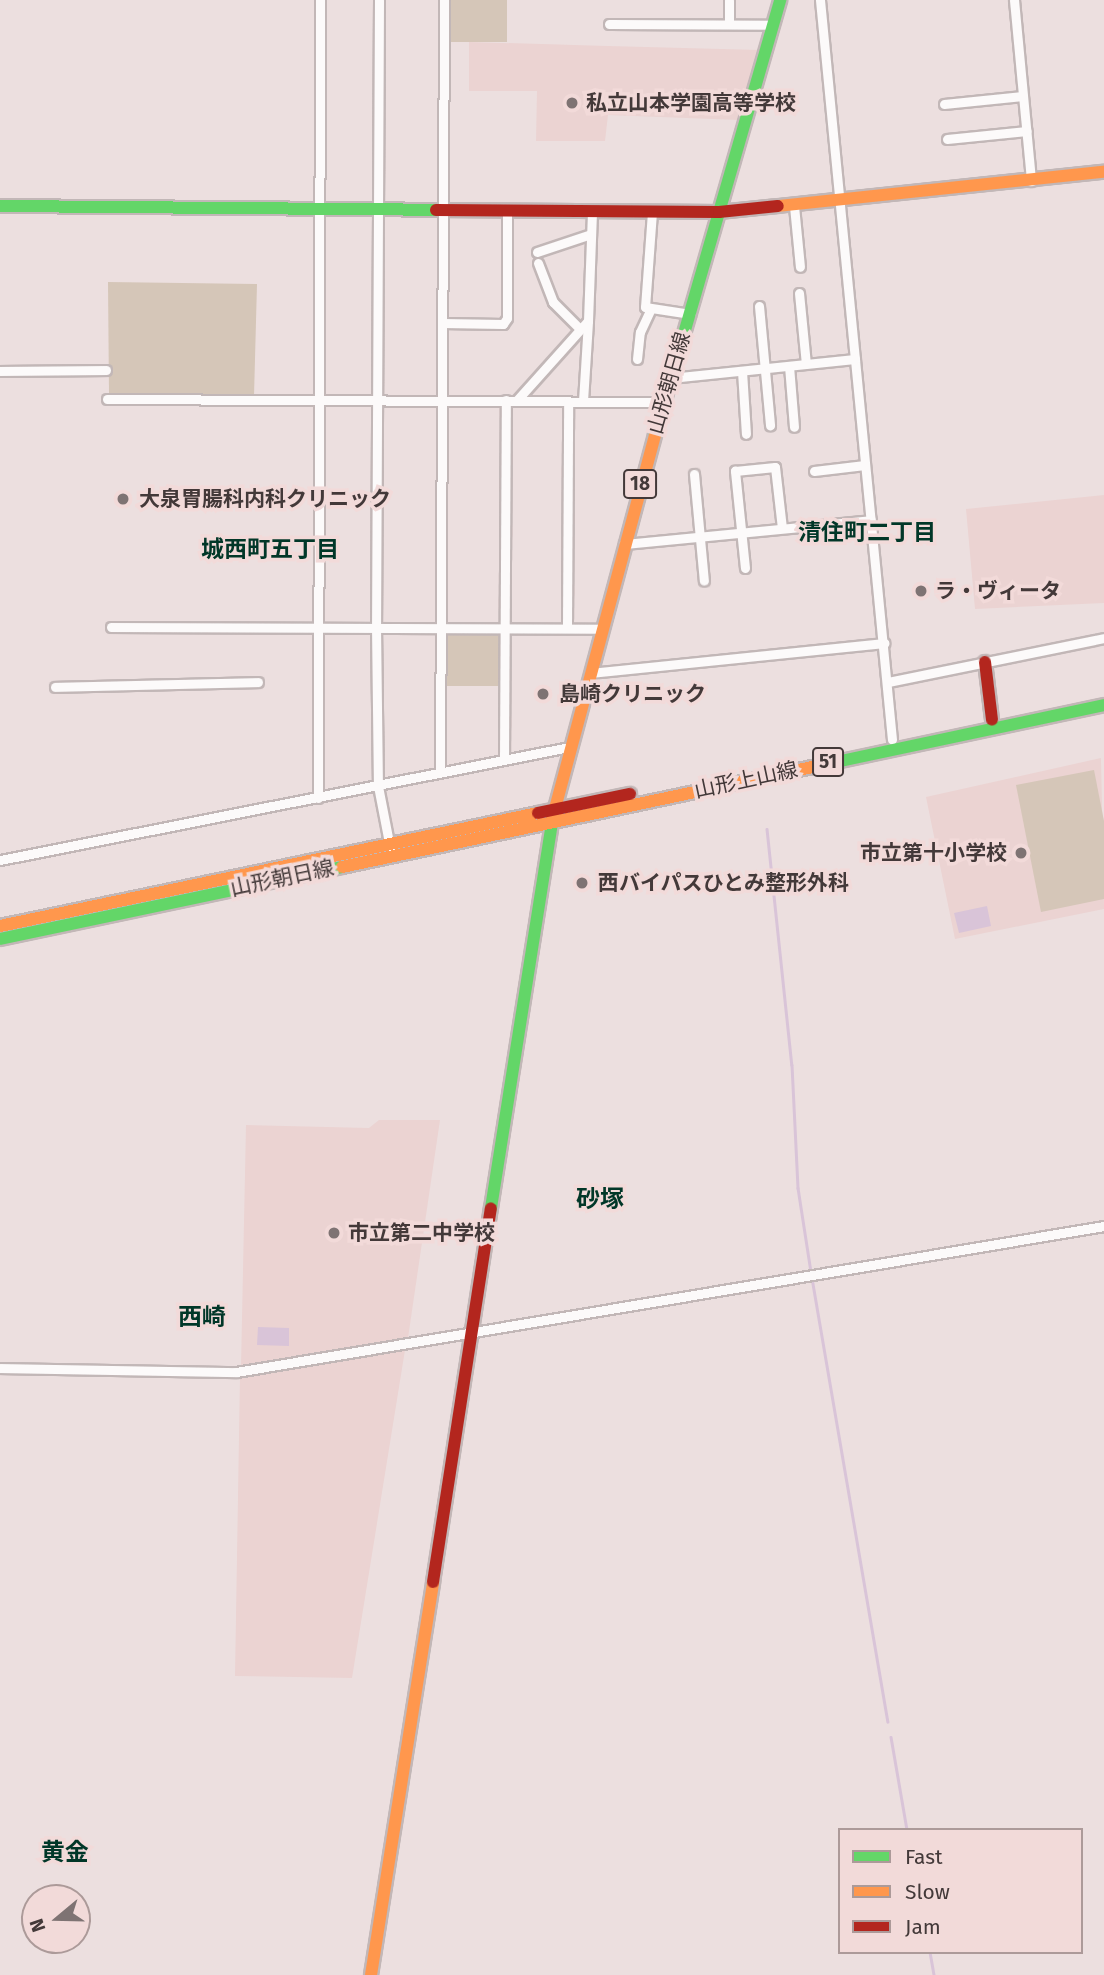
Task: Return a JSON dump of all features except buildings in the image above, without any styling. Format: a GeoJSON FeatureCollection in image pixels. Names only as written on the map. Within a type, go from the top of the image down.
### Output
{"type":"FeatureCollection","features":[{"type":"Feature","properties":{"kind":"main road","name":"山形朝日線"},"geometry":{"type":"LineString","coordinates":[[0,939],[554,815],[600,629],[780,0]]}},
{"type":"Feature","properties":{"kind":"main road"},"geometry":{"type":"LineString","coordinates":[[0,206],[319,212],[719,212],[1104,172]]}},
{"type":"Feature","properties":{"kind":"main road"},"geometry":{"type":"LineString","coordinates":[[985,662],[992,720]]}},
{"type":"Feature","properties":{"kind":"main road","name":"山形上山線"},"geometry":{"type":"LineString","coordinates":[[554,815],[892,740],[1104,697]]}},
{"type":"Feature","properties":{"kind":"main road","name":"山形上山線"},"geometry":{"type":"LineString","coordinates":[[554,815],[1104,705]]}},
{"type":"Feature","properties":{"kind":"main road"},"geometry":{"type":"LineString","coordinates":[[371,1975],[554,815]]}},
{"type":"Feature","properties":{"kind":"main road","name":"山形朝日線"},"geometry":{"type":"LineString","coordinates":[[0,926],[390,850]]}},
{"type":"Feature","properties":{"kind":"street"},"geometry":{"type":"LineString","coordinates":[[318,798],[320,0]]}},
{"type":"Feature","properties":{"kind":"street"},"geometry":{"type":"LineString","coordinates":[[379,0],[376,626],[378,786],[390,850]]}},
{"type":"Feature","properties":{"kind":"street"},"geometry":{"type":"LineString","coordinates":[[440,772],[444,0]]}},
{"type":"Feature","properties":{"kind":"street"},"geometry":{"type":"LineString","coordinates":[[729,0],[729,24]]}},
{"type":"Feature","properties":{"kind":"street"},"geometry":{"type":"LineString","coordinates":[[820,0],[892,740]]}},
{"type":"Feature","properties":{"kind":"street"},"geometry":{"type":"LineString","coordinates":[[1014,0],[1031,181]]}},
{"type":"Feature","properties":{"kind":"street"},"geometry":{"type":"LineString","coordinates":[[609,24],[773,25]]}},
{"type":"Feature","properties":{"kind":"street"},"geometry":{"type":"LineString","coordinates":[[944,104],[1023,96]]}},
{"type":"Feature","properties":{"kind":"street"},"geometry":{"type":"LineString","coordinates":[[947,139],[1027,131]]}},
{"type":"Feature","properties":{"kind":"street"},"geometry":{"type":"LineString","coordinates":[[794,206],[800,267]]}},
{"type":"Feature","properties":{"kind":"street"},"geometry":{"type":"LineString","coordinates":[[442,323],[503,324],[507,318],[507,212]]}},
{"type":"Feature","properties":{"kind":"street"},"geometry":{"type":"LineString","coordinates":[[583,401],[592,212]]}},
{"type":"Feature","properties":{"kind":"street"},"geometry":{"type":"LineString","coordinates":[[652,212],[645,307],[650,311],[690,314]]}},
{"type":"Feature","properties":{"kind":"street"},"geometry":{"type":"LineString","coordinates":[[537,252],[592,234]]}},
{"type":"Feature","properties":{"kind":"street"},"geometry":{"type":"LineString","coordinates":[[538,263],[553,302],[580,329]]}},
{"type":"Feature","properties":{"kind":"street"},"geometry":{"type":"LineString","coordinates":[[799,293],[806,364]]}},
{"type":"Feature","properties":{"kind":"street"},"geometry":{"type":"LineString","coordinates":[[759,306],[770,425]]}},
{"type":"Feature","properties":{"kind":"street"},"geometry":{"type":"LineString","coordinates":[[637,359],[640,332],[650,311]]}},
{"type":"Feature","properties":{"kind":"street"},"geometry":{"type":"LineString","coordinates":[[517,400],[588,321]]}},
{"type":"Feature","properties":{"kind":"street"},"geometry":{"type":"LineString","coordinates":[[670,378],[855,359]]}},
{"type":"Feature","properties":{"kind":"street"},"geometry":{"type":"LineString","coordinates":[[789,366],[794,427]]}},
{"type":"Feature","properties":{"kind":"street"},"geometry":{"type":"LineString","coordinates":[[0,371],[106,370]]}},
{"type":"Feature","properties":{"kind":"street"},"geometry":{"type":"LineString","coordinates":[[742,371],[746,434]]}},
{"type":"Feature","properties":{"kind":"street"},"geometry":{"type":"LineString","coordinates":[[107,399],[663,402]]}},
{"type":"Feature","properties":{"kind":"street"},"geometry":{"type":"LineString","coordinates":[[504,758],[506,400]]}},
{"type":"Feature","properties":{"kind":"street"},"geometry":{"type":"LineString","coordinates":[[567,627],[568,402]]}},
{"type":"Feature","properties":{"kind":"street"},"geometry":{"type":"LineString","coordinates":[[814,471],[865,465]]}},
{"type":"Feature","properties":{"kind":"street"},"geometry":{"type":"LineString","coordinates":[[745,568],[735,471],[775,467],[782,528]]}},
{"type":"Feature","properties":{"kind":"street"},"geometry":{"type":"LineString","coordinates":[[694,474],[704,581]]}},
{"type":"Feature","properties":{"kind":"street"},"geometry":{"type":"LineString","coordinates":[[624,544],[871,520]]}},
{"type":"Feature","properties":{"kind":"street"},"geometry":{"type":"LineString","coordinates":[[111,627],[317,625],[600,629]]}},
{"type":"Feature","properties":{"kind":"street"},"geometry":{"type":"LineString","coordinates":[[888,682],[1104,638]]}},
{"type":"Feature","properties":{"kind":"street"},"geometry":{"type":"LineString","coordinates":[[588,673],[884,643]]}},
{"type":"Feature","properties":{"kind":"street"},"geometry":{"type":"LineString","coordinates":[[55,687],[258,682]]}},
{"type":"Feature","properties":{"kind":"street"},"geometry":{"type":"LineString","coordinates":[[0,860],[569,747]]}},
{"type":"Feature","properties":{"kind":"street"},"geometry":{"type":"LineString","coordinates":[[0,1368],[236,1372],[1104,1226]]}},
{"type":"Feature","properties":{"kind":"shaded area"},"geometry":{"type":"Polygon","coordinates":[[[444,0],[507,0],[507,42],[444,42],[444,0]]]}},
{"type":"Feature","properties":{"kind":"shaded area"},"geometry":{"type":"Polygon","coordinates":[[[469,42],[760,50],[739,120],[608,115],[605,141],[536,141],[537,91],[469,91],[469,42]]]}},
{"type":"Feature","properties":{"kind":"shaded area"},"geometry":{"type":"Polygon","coordinates":[[[108,282],[257,284],[254,396],[109,395],[108,282]]]}},
{"type":"Feature","properties":{"kind":"shaded area"},"geometry":{"type":"Polygon","coordinates":[[[1104,495],[1104,603],[975,609],[966,509],[1104,495]]]}},
{"type":"Feature","properties":{"kind":"shaded area"},"geometry":{"type":"Polygon","coordinates":[[[445,630],[500,630],[500,686],[444,686],[445,630]]]}},
{"type":"Feature","properties":{"kind":"shaded area","name":"市立第十小学校"},"geometry":{"type":"Polygon","coordinates":[[[1101,758],[1104,909],[955,939],[926,797],[1101,758]]]}},
{"type":"Feature","properties":{"kind":"shaded area"},"geometry":{"type":"Polygon","coordinates":[[[1094,770],[1104,821],[1104,899],[1041,912],[1016,785],[1094,770]]]}},
{"type":"Feature","properties":{"kind":"shaded area"},"geometry":{"type":"Polygon","coordinates":[[[987,906],[991,926],[959,933],[954,913],[987,906]]]}},
{"type":"Feature","properties":{"kind":"shaded area","name":"市立第二中学校"},"geometry":{"type":"Polygon","coordinates":[[[379,1120],[440,1120],[408,1338],[241,1367],[246,1125],[369,1128],[379,1120]]]}},
{"type":"Feature","properties":{"kind":"shaded area"},"geometry":{"type":"Polygon","coordinates":[[[258,1327],[289,1328],[289,1346],[257,1345],[258,1327]]]}},
{"type":"Feature","properties":{"kind":"shaded area"},"geometry":{"type":"Polygon","coordinates":[[[405,1350],[352,1678],[235,1676],[240,1376],[405,1350]]]}},
{"type":"Feature","properties":{"kind":"waterway"},"geometry":{"type":"LineString","coordinates":[[767,829],[792,1065],[798,1188],[811,1272]]}},
{"type":"Feature","properties":{"kind":"waterway"},"geometry":{"type":"LineString","coordinates":[[812,1278],[888,1722]]}},
{"type":"Feature","properties":{"kind":"waterway"},"geometry":{"type":"LineString","coordinates":[[891,1737],[907,1828]]}},
{"type":"Feature","properties":{"kind":"waterway"},"geometry":{"type":"LineString","coordinates":[[930,1954],[934,1975]]}},
{"type":"Feature","properties":{"kind":"traffic: fast"},"geometry":{"type":"LineString","coordinates":[[655,434],[780,0]]}},
{"type":"Feature","properties":{"kind":"traffic: fast"},"geometry":{"type":"LineString","coordinates":[[0,206],[436,210]]}},
{"type":"Feature","properties":{"kind":"traffic: fast"},"geometry":{"type":"LineString","coordinates":[[836,762],[1104,705]]}},
{"type":"Feature","properties":{"kind":"traffic: fast"},"geometry":{"type":"LineString","coordinates":[[491,1208],[552,821]]}},
{"type":"Feature","properties":{"kind":"traffic: fast"},"geometry":{"type":"LineString","coordinates":[[0,939],[342,867]]}},
{"type":"Feature","properties":{"kind":"traffic: slow"},"geometry":{"type":"LineString","coordinates":[[778,206],[1104,172]]}},
{"type":"Feature","properties":{"kind":"traffic: slow"},"geometry":{"type":"LineString","coordinates":[[553,816],[655,434]]}},
{"type":"Feature","properties":{"kind":"traffic: slow"},"geometry":{"type":"LineString","coordinates":[[342,867],[836,762]]}},
{"type":"Feature","properties":{"kind":"traffic: slow"},"geometry":{"type":"LineString","coordinates":[[0,926],[538,813]]}},
{"type":"Feature","properties":{"kind":"traffic: slow"},"geometry":{"type":"LineString","coordinates":[[371,1975],[433,1582]]}},
{"type":"Feature","properties":{"kind":"traffic: jam"},"geometry":{"type":"LineString","coordinates":[[436,210],[719,212],[778,206]]}},
{"type":"Feature","properties":{"kind":"traffic: jam"},"geometry":{"type":"LineString","coordinates":[[985,662],[992,720]]}},
{"type":"Feature","properties":{"kind":"traffic: jam"},"geometry":{"type":"LineString","coordinates":[[538,813],[630,794]]}},
{"type":"Feature","properties":{"kind":"traffic: jam"},"geometry":{"type":"LineString","coordinates":[[433,1582],[491,1208]]}},
{"type":"Feature","properties":{"kind":"place","name":"私立山本学園高等学校"},"geometry":{"type":"Point","coordinates":[572,103]}},
{"type":"Feature","properties":{"kind":"place","name":"大泉胃腸科内科クリニック"},"geometry":{"type":"Point","coordinates":[123,499]}},
{"type":"Feature","properties":{"kind":"place","name":"ラ・ヴィータ"},"geometry":{"type":"Point","coordinates":[921,591]}},
{"type":"Feature","properties":{"kind":"place","name":"島崎クリニック"},"geometry":{"type":"Point","coordinates":[543,694]}},
{"type":"Feature","properties":{"kind":"place","name":"市立第十小学校"},"geometry":{"type":"Point","coordinates":[1021,853]}},
{"type":"Feature","properties":{"kind":"place","name":"西バイパスひとみ整形外科"},"geometry":{"type":"Point","coordinates":[582,883]}},
{"type":"Feature","properties":{"kind":"place","name":"市立第二中学校"},"geometry":{"type":"Point","coordinates":[334,1233]}},
{"type":"Feature","properties":{"kind":"district","name":"清住町二丁目"},"geometry":{"type":"Point","coordinates":[867,532]}},
{"type":"Feature","properties":{"kind":"district","name":"城西町五丁目"},"geometry":{"type":"Point","coordinates":[270,549]}},
{"type":"Feature","properties":{"kind":"district","name":"砂塚"},"geometry":{"type":"Point","coordinates":[600,1200]}},
{"type":"Feature","properties":{"kind":"district","name":"西崎"},"geometry":{"type":"Point","coordinates":[202,1318]}},
{"type":"Feature","properties":{"kind":"district","name":"黄金"},"geometry":{"type":"Point","coordinates":[65,1853]}}]}
